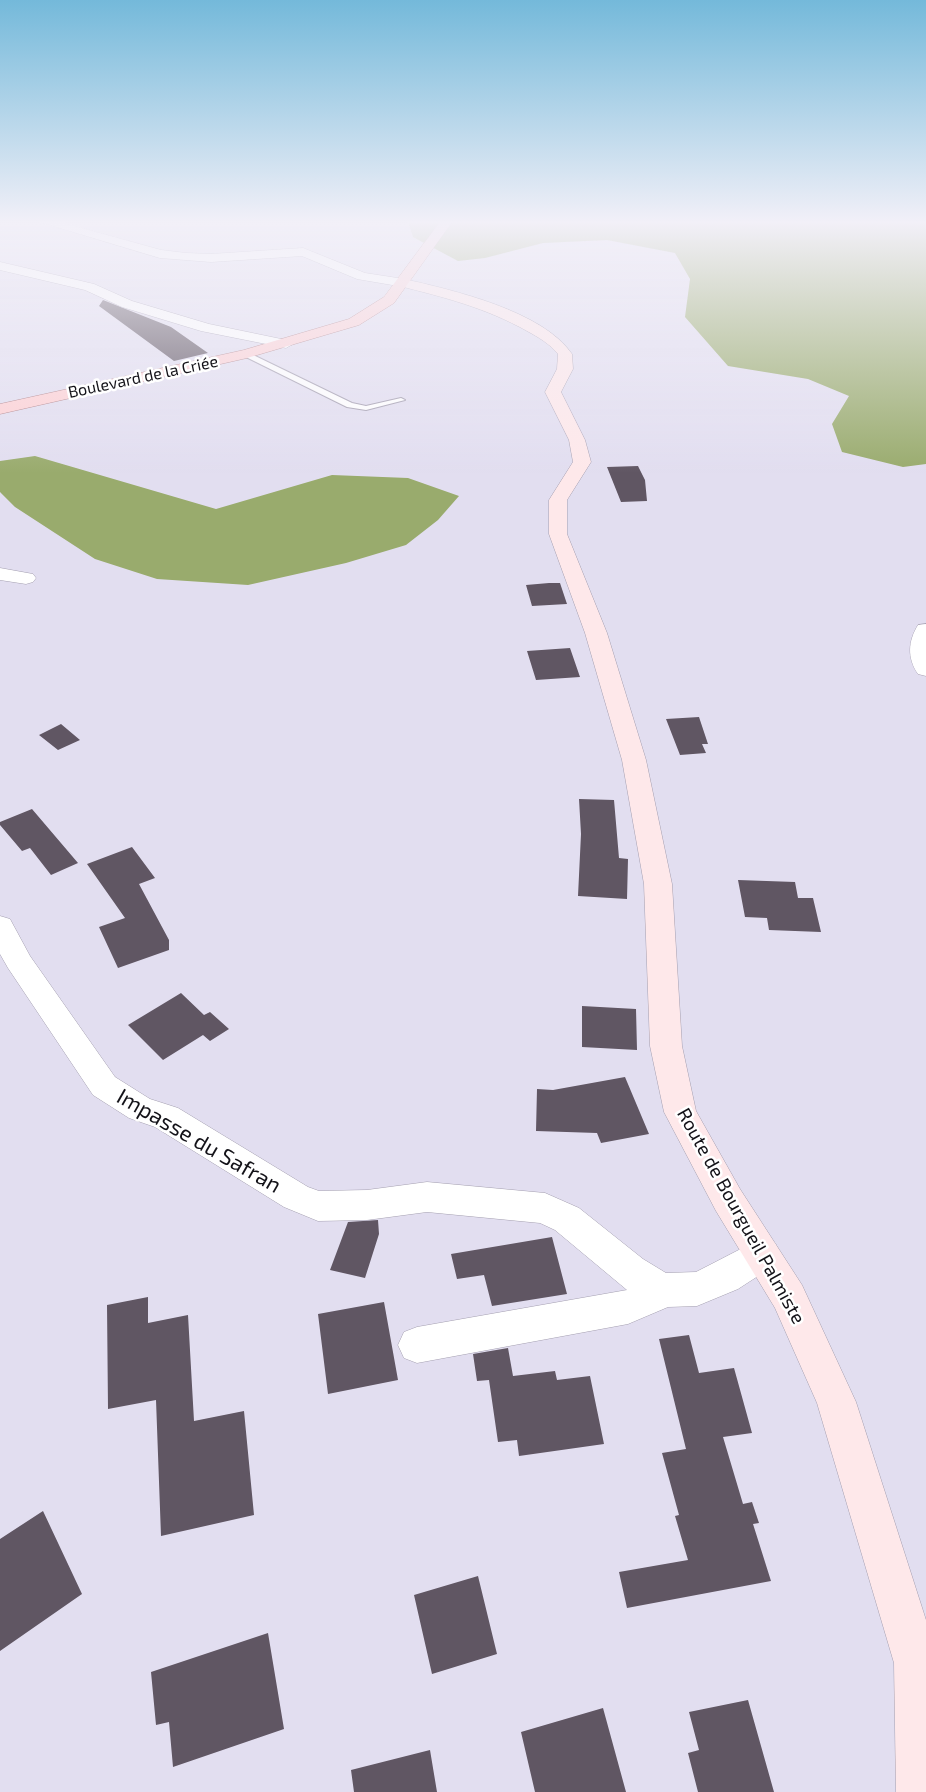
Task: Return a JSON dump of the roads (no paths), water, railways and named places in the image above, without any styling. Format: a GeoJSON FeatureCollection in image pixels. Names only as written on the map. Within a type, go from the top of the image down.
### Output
{"type":"FeatureCollection","features":[{"type":"Feature","properties":{"kind":"main road","name":"Boulevard de la Criée"},"geometry":{"type":"LineString","coordinates":[[0,409],[286,344],[361,318],[380,306]]}},
{"type":"Feature","properties":{"kind":"street"},"geometry":{"type":"LineString","coordinates":[[135,306],[206,328],[286,344]]}},
{"type":"Feature","properties":{"kind":"street","name":"Route de Bourgueil Palmiste"},"geometry":{"type":"LineString","coordinates":[[484,306],[536,330],[554,341],[565,352],[567,364],[553,392],[577,440],[582,462],[558,500],[558,534],[596,633],[634,760],[658,884],[666,1046],[680,1112],[728,1200],[788,1297],[836,1402],[922,1666],[920,1792]]}},
{"type":"Feature","properties":{"kind":"street"},"geometry":{"type":"LineString","coordinates":[[0,574],[26,578]]}},
{"type":"Feature","properties":{"kind":"street"},"geometry":{"type":"LineString","coordinates":[[926,630],[921,639],[921,662],[926,669]]}},
{"type":"Feature","properties":{"kind":"street","name":"Impasse du Safran"},"geometry":{"type":"LineString","coordinates":[[0,926],[18,960],[104,1086],[140,1109],[166,1116],[296,1197],[318,1206],[367,1205],[427,1197],[545,1208],[567,1219],[646,1282],[666,1290]]}},
{"type":"Feature","properties":{"kind":"street"},"geometry":{"type":"LineString","coordinates":[[417,1345],[628,1308],[666,1290],[697,1289],[724,1277],[762,1254]]}},
{"type":"Feature","properties":{"kind":"lane"},"geometry":{"type":"LineString","coordinates":[[247,354],[350,405],[366,408],[401,400]]}}]}
